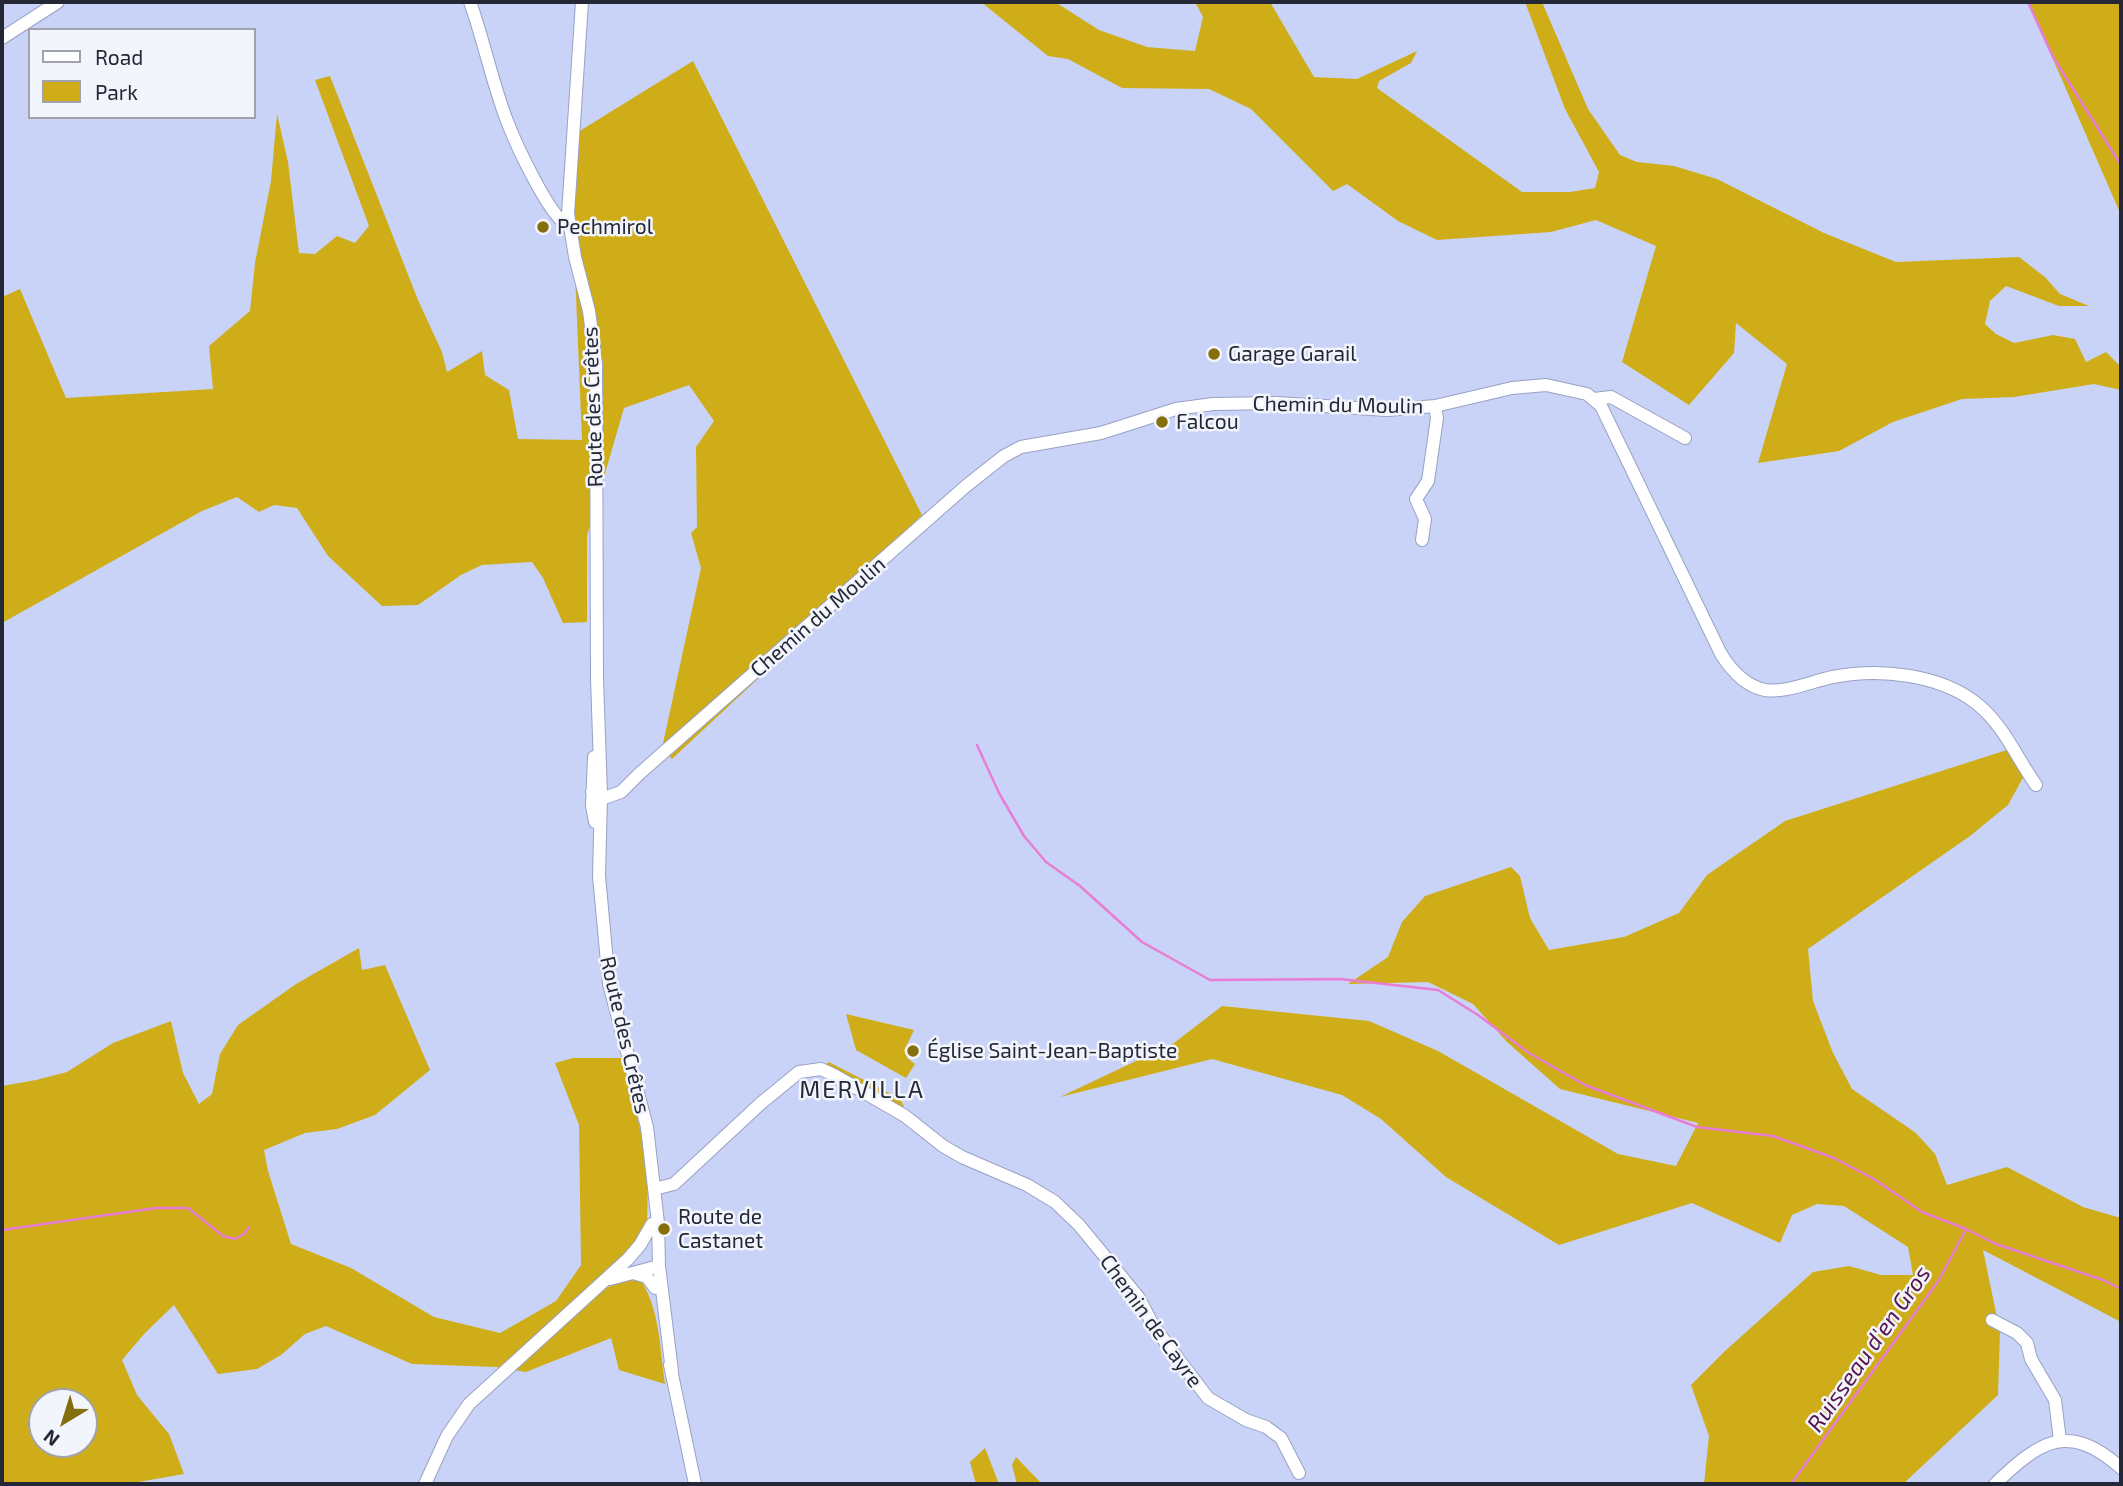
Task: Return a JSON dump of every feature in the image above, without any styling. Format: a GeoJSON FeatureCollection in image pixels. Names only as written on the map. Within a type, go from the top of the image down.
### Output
{"type":"FeatureCollection","features":[{"type":"Feature","properties":{"kind":"street"},"geometry":{"type":"LineString","coordinates":[[2,38],[58,2]]}},
{"type":"Feature","properties":{"kind":"street"},"geometry":{"type":"LineString","coordinates":[[470,2],[509,126],[546,201],[560,221],[569,226]]}},
{"type":"Feature","properties":{"kind":"street","name":"Route des Crêtes"},"geometry":{"type":"LineString","coordinates":[[582,2],[569,186],[569,226],[589,311],[596,364],[598,791],[604,948],[609,984],[644,1115],[654,1189],[655,1288],[663,1340],[672,1371]]}},
{"type":"Feature","properties":{"kind":"street","name":"Chemin du Moulin"},"geometry":{"type":"LineString","coordinates":[[598,791],[611,796],[621,792],[966,486],[1004,456],[1021,447],[1101,433],[1176,410],[1213,404],[1291,403],[1387,410],[1435,406],[1512,387],[1533,385],[1569,388],[1594,399],[1611,397],[1685,438]]}},
{"type":"Feature","properties":{"kind":"street"},"geometry":{"type":"LineString","coordinates":[[1594,399],[1612,424],[1721,654],[1736,674],[1751,685],[1768,690],[1855,674],[1906,676],[1947,686],[1976,703],[1989,715],[2010,742],[2036,785]]}},
{"type":"Feature","properties":{"kind":"street"},"geometry":{"type":"LineString","coordinates":[[1422,540],[1425,519],[1416,499],[1428,481],[1437,418],[1435,406]]}},
{"type":"Feature","properties":{"kind":"street","name":"Chemin de Cayre"},"geometry":{"type":"LineString","coordinates":[[654,1189],[674,1184],[799,1072],[815,1069],[834,1075],[896,1111],[962,1157],[1027,1185],[1055,1202],[1079,1225],[1139,1298],[1154,1327],[1208,1398],[1281,1437],[1299,1473]]}},
{"type":"Feature","properties":{"kind":"street","name":"Route des Crêtes"},"geometry":{"type":"LineString","coordinates":[[654,1189],[652,1224],[655,1265],[672,1371],[695,1484]]}},
{"type":"Feature","properties":{"kind":"street"},"geometry":{"type":"LineString","coordinates":[[425,1484],[447,1436],[469,1404],[628,1259],[652,1224]]}},
{"type":"Feature","properties":{"kind":"street"},"geometry":{"type":"LineString","coordinates":[[628,1259],[639,1259],[655,1265]]}},
{"type":"Feature","properties":{"kind":"street"},"geometry":{"type":"LineString","coordinates":[[603,1282],[655,1265]]}},
{"type":"Feature","properties":{"kind":"street"},"geometry":{"type":"LineString","coordinates":[[632,1272],[646,1277],[655,1288]]}},
{"type":"Feature","properties":{"kind":"street"},"geometry":{"type":"LineString","coordinates":[[1992,1320],[2017,1333],[2027,1343],[2031,1359],[2055,1401],[2060,1441]]}},
{"type":"Feature","properties":{"kind":"street"},"geometry":{"type":"LineString","coordinates":[[1995,1484],[2029,1453],[2060,1441],[2073,1440],[2092,1446],[2121,1468]]}},
{"type":"Feature","properties":{"kind":"green space"},"geometry":{"type":"Polygon","coordinates":[[[981,2],[1055,2],[1099,30],[1147,47],[1195,51],[1203,17],[1195,2],[1270,2],[1314,77],[1357,79],[1417,51],[1411,63],[1379,81],[1377,88],[1522,192],[1570,192],[1595,188],[1599,172],[1565,109],[1525,2],[1542,2],[1588,109],[1620,155],[1637,162],[1674,166],[1717,179],[1824,233],[1896,262],[2019,257],[2045,277],[2060,294],[2089,306],[2059,306],[2006,286],[1990,301],[1985,324],[1996,334],[2014,343],[2053,335],[2075,339],[2086,362],[2106,352],[2121,367],[2121,390],[2094,384],[2014,397],[1962,399],[1893,422],[1839,451],[1758,463],[1787,364],[1736,323],[1734,353],[1689,405],[1622,362],[1656,246],[1596,220],[1551,232],[1437,240],[1398,221],[1347,184],[1333,191],[1251,109],[1209,89],[1122,88],[1068,59],[1048,56],[981,2]]]}},
{"type":"Feature","properties":{"kind":"green space"},"geometry":{"type":"Polygon","coordinates":[[[2028,2],[2121,2],[2121,215],[2028,2]]]}},
{"type":"Feature","properties":{"kind":"green space"},"geometry":{"type":"Polygon","coordinates":[[[693,61],[922,515],[837,595],[837,605],[672,759],[662,748],[701,568],[691,533],[697,527],[696,447],[714,421],[689,385],[624,408],[587,536],[587,622],[563,623],[543,578],[532,562],[482,565],[461,575],[418,605],[382,606],[328,556],[297,508],[274,505],[259,512],[237,497],[202,511],[2,623],[2,297],[20,289],[66,398],[213,389],[209,346],[250,311],[255,263],[271,181],[277,114],[288,162],[299,253],[315,254],[337,236],[355,243],[369,226],[315,80],[330,76],[418,300],[442,352],[447,372],[482,351],[485,375],[509,390],[518,439],[582,440],[572,199],[578,132],[693,61]]]}},
{"type":"Feature","properties":{"kind":"green space"},"geometry":{"type":"Polygon","coordinates":[[[2010,749],[2024,776],[2008,805],[1970,836],[1808,949],[1813,1001],[1833,1053],[1852,1089],[1916,1133],[1935,1154],[1947,1185],[2007,1167],[2083,1207],[2121,1218],[2121,1322],[1983,1250],[2000,1332],[1998,1395],[1903,1484],[1704,1484],[1709,1436],[1691,1385],[1725,1351],[1813,1272],[1849,1266],[1881,1275],[1913,1275],[1908,1247],[1844,1206],[1817,1204],[1792,1215],[1780,1243],[1692,1203],[1559,1245],[1446,1177],[1381,1119],[1342,1095],[1212,1059],[1060,1097],[1174,1043],[1222,1006],[1369,1021],[1438,1051],[1618,1154],[1676,1166],[1698,1123],[1560,1089],[1507,1042],[1473,1004],[1428,982],[1348,984],[1388,957],[1402,922],[1425,896],[1511,867],[1520,876],[1530,918],[1549,950],[1624,937],[1679,913],[1707,875],[1785,821],[2010,749]]]}},
{"type":"Feature","properties":{"kind":"green space"},"geometry":{"type":"Polygon","coordinates":[[[359,948],[362,970],[385,965],[430,1070],[375,1115],[337,1129],[305,1133],[264,1150],[268,1171],[291,1244],[351,1268],[434,1317],[500,1333],[556,1301],[581,1265],[579,1125],[555,1063],[573,1058],[623,1058],[644,1145],[648,1180],[647,1223],[633,1247],[595,1294],[624,1281],[642,1282],[656,1318],[665,1384],[619,1370],[611,1338],[526,1372],[496,1367],[412,1364],[326,1326],[305,1334],[281,1355],[257,1369],[218,1374],[174,1305],[122,1360],[137,1395],[169,1434],[184,1474],[127,1484],[2,1484],[2,1086],[67,1072],[113,1043],[171,1021],[183,1073],[199,1104],[212,1094],[220,1054],[238,1025],[296,984],[359,948]]]}},
{"type":"Feature","properties":{"kind":"green space"},"geometry":{"type":"Polygon","coordinates":[[[846,1014],[914,1030],[904,1051],[909,1054],[907,1058],[915,1064],[906,1078],[856,1050],[846,1014]]]}},
{"type":"Feature","properties":{"kind":"green space"},"geometry":{"type":"Polygon","coordinates":[[[829,1062],[900,1099],[904,1106],[902,1108],[825,1065],[829,1062]]]}},
{"type":"Feature","properties":{"kind":"green space"},"geometry":{"type":"Polygon","coordinates":[[[985,1448],[999,1484],[976,1484],[970,1462],[985,1448]]]}},
{"type":"Feature","properties":{"kind":"green space"},"geometry":{"type":"Polygon","coordinates":[[[1016,1457],[1042,1484],[1017,1484],[1012,1465],[1016,1457]]]}},
{"type":"Feature","properties":{"kind":"waterway"},"geometry":{"type":"LineString","coordinates":[[2028,2],[2053,57],[2121,165]]}},
{"type":"Feature","properties":{"kind":"waterway"},"geometry":{"type":"LineString","coordinates":[[977,745],[999,793],[1024,836],[1046,862],[1080,886],[1142,942],[1210,980],[1340,979],[1438,990],[1478,1015],[1529,1053],[1585,1085],[1697,1127],[1773,1136],[1834,1158],[1874,1179],[1922,1212],[1996,1244],[2103,1280],[2121,1289]]}},
{"type":"Feature","properties":{"kind":"waterway"},"geometry":{"type":"LineString","coordinates":[[2,1230],[156,1208],[188,1208],[223,1236],[235,1239],[249,1227]]}},
{"type":"Feature","properties":{"kind":"waterway","name":"Ruisseau d'en Gros"},"geometry":{"type":"LineString","coordinates":[[1791,1484],[1939,1280],[1966,1229]]}},
{"type":"Feature","properties":{"kind":"place","name":"Pechmirol"},"geometry":{"type":"Point","coordinates":[543,227]}},
{"type":"Feature","properties":{"kind":"place","name":"Garage Garail"},"geometry":{"type":"Point","coordinates":[1214,354]}},
{"type":"Feature","properties":{"kind":"place","name":"Falcou"},"geometry":{"type":"Point","coordinates":[1162,422]}},
{"type":"Feature","properties":{"kind":"place","name":"Église Saint-Jean-Baptiste"},"geometry":{"type":"Point","coordinates":[913,1051]}},
{"type":"Feature","properties":{"kind":"place","name":"Route de Castanet"},"geometry":{"type":"Point","coordinates":[664,1229]}},
{"type":"Feature","properties":{"kind":"district","name":"MERVILLA"},"geometry":{"type":"Point","coordinates":[862,1090]}}]}
